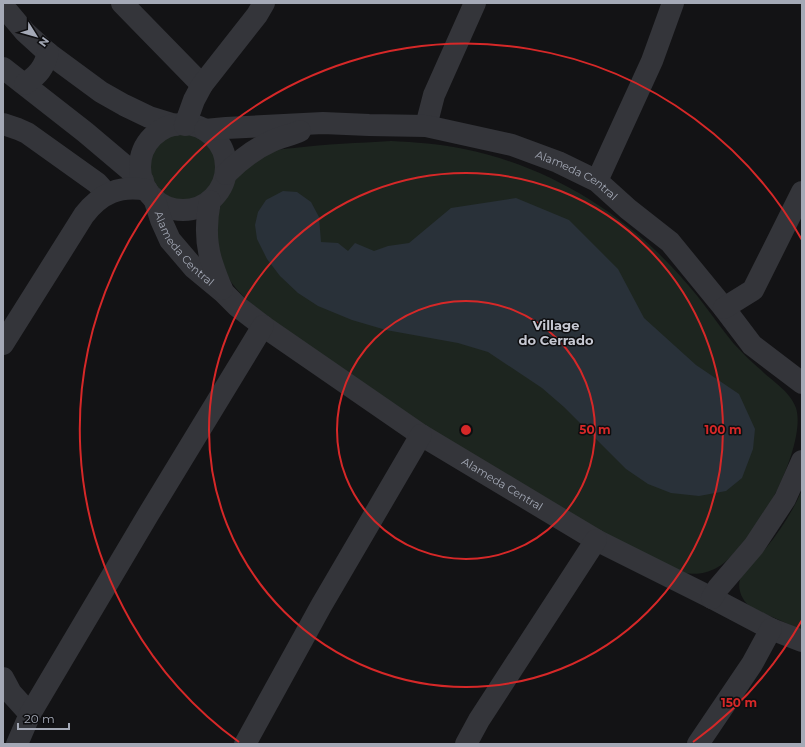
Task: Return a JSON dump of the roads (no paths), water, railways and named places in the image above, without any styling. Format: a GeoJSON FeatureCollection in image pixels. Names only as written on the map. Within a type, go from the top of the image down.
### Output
{"type":"FeatureCollection","features":[{"type":"Feature","properties":{"kind":"street"},"geometry":{"type":"LineString","coordinates":[[122,3],[202,85]]}},
{"type":"Feature","properties":{"kind":"street"},"geometry":{"type":"LineString","coordinates":[[188,127],[194,100],[202,85],[257,16],[264,3]]}},
{"type":"Feature","properties":{"kind":"street"},"geometry":{"type":"LineString","coordinates":[[426,126],[434,95],[475,3]]}},
{"type":"Feature","properties":{"kind":"street"},"geometry":{"type":"LineString","coordinates":[[597,181],[652,61],[672,3]]}},
{"type":"Feature","properties":{"kind":"street"},"geometry":{"type":"LineString","coordinates":[[3,6],[25,32],[48,53],[101,92],[149,117],[188,127],[213,136],[220,144],[224,154],[226,174],[223,184],[218,193],[202,206],[182,210],[171,208],[162,204],[91,136],[3,68]]}},
{"type":"Feature","properties":{"kind":"street"},"geometry":{"type":"LineString","coordinates":[[25,84],[39,72],[48,53]]}},
{"type":"Feature","properties":{"kind":"street","name":"Alameda Central"},"geometry":{"type":"LineString","coordinates":[[226,174],[246,156],[272,141],[323,123]]}},
{"type":"Feature","properties":{"kind":"street","name":"Alameda Central"},"geometry":{"type":"LineString","coordinates":[[188,127],[226,128],[323,123],[426,126],[512,145],[558,162],[597,181],[670,242],[752,345],[802,383]]}},
{"type":"Feature","properties":{"kind":"street"},"geometry":{"type":"LineString","coordinates":[[3,124],[18,128],[27,133],[97,183],[107,194]]}},
{"type":"Feature","properties":{"kind":"street"},"geometry":{"type":"LineString","coordinates":[[148,190],[141,171],[141,161],[149,142],[156,134],[165,129],[188,127]]}},
{"type":"Feature","properties":{"kind":"street"},"geometry":{"type":"LineString","coordinates":[[3,344],[84,215],[91,207],[107,194],[117,190],[137,188],[148,190]]}},
{"type":"Feature","properties":{"kind":"street","name":"Alameda Central"},"geometry":{"type":"LineString","coordinates":[[148,190],[170,240],[194,268],[223,292],[237,306],[263,326],[422,435],[596,540],[771,629],[802,641]]}},
{"type":"Feature","properties":{"kind":"street"},"geometry":{"type":"LineString","coordinates":[[724,308],[753,290],[802,192]]}},
{"type":"Feature","properties":{"kind":"street","name":"Alameda Central"},"geometry":{"type":"LineString","coordinates":[[210,200],[207,229],[208,246],[223,292]]}},
{"type":"Feature","properties":{"kind":"street"},"geometry":{"type":"LineString","coordinates":[[17,744],[30,714],[148,515],[263,326]]}},
{"type":"Feature","properties":{"kind":"street"},"geometry":{"type":"LineString","coordinates":[[245,744],[321,606],[422,435]]}},
{"type":"Feature","properties":{"kind":"street"},"geometry":{"type":"LineString","coordinates":[[712,598],[718,588],[754,546],[785,499],[802,460]]}},
{"type":"Feature","properties":{"kind":"street"},"geometry":{"type":"LineString","coordinates":[[466,744],[478,720],[596,540]]}},
{"type":"Feature","properties":{"kind":"street"},"geometry":{"type":"LineString","coordinates":[[698,744],[752,664],[771,629]]}},
{"type":"Feature","properties":{"kind":"street"},"geometry":{"type":"LineString","coordinates":[[3,678],[11,693],[30,714]]}},
{"type":"Feature","properties":{"kind":"district","name":"Village do Cerrado"},"geometry":{"type":"Point","coordinates":[556,332]}}]}
